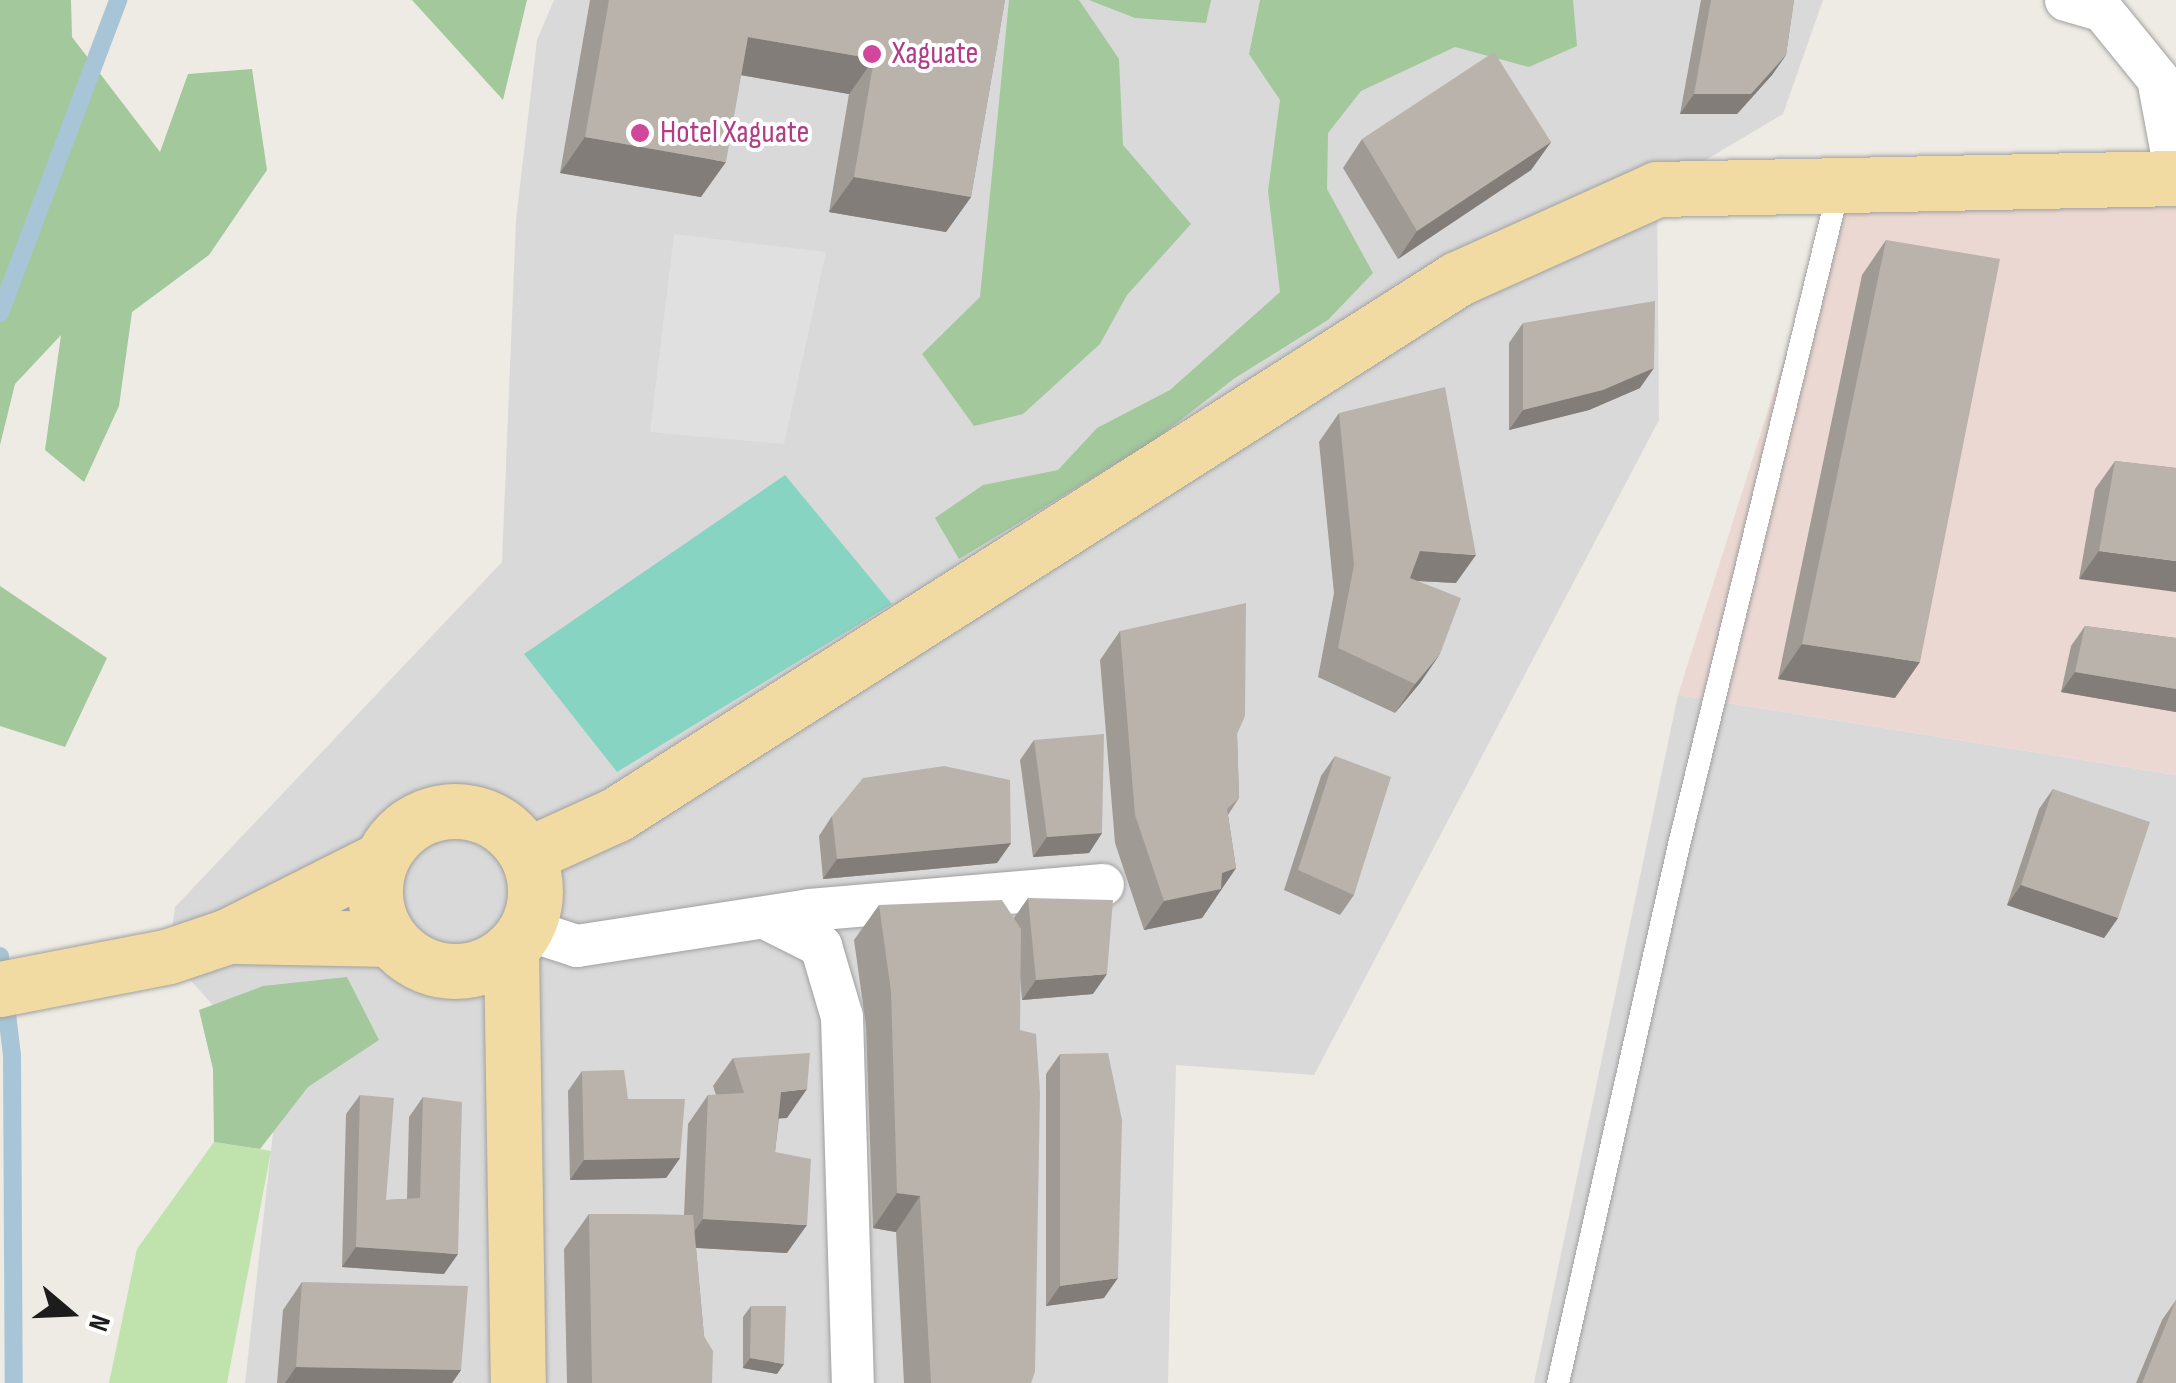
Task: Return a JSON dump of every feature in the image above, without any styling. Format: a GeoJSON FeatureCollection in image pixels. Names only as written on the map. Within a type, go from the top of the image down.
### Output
{"type":"FeatureCollection","features":[{"type":"Feature","properties":{"kind":"main road"},"geometry":{"type":"LineString","coordinates":[[527,855],[617,814],[1457,279],[1657,189],[2176,177]]}},
{"type":"Feature","properties":{"kind":"main road"},"geometry":{"type":"LineString","coordinates":[[0,989],[170,956],[228,936],[381,859],[414,821],[458,810],[500,824],[527,855],[535,880],[518,939],[518,1383]]}},
{"type":"Feature","properties":{"kind":"main road"},"geometry":{"type":"LineString","coordinates":[[381,859],[376,900],[390,939]]}},
{"type":"Feature","properties":{"kind":"main road"},"geometry":{"type":"LineString","coordinates":[[228,936],[390,939],[436,970],[464,971],[518,939]]}},
{"type":"Feature","properties":{"kind":"street"},"geometry":{"type":"LineString","coordinates":[[2066,0],[2102,10],[2158,79],[2176,177]]}},
{"type":"Feature","properties":{"kind":"street"},"geometry":{"type":"LineString","coordinates":[[518,939],[577,946],[764,918],[1104,885]]}},
{"type":"Feature","properties":{"kind":"street"},"geometry":{"type":"LineString","coordinates":[[764,918],[821,946],[842,1017],[853,1383]]}},
{"type":"Feature","properties":{"kind":"lane"},"geometry":{"type":"LineString","coordinates":[[1558,1383],[1682,830],[1839,186]]}},
{"type":"Feature","properties":{"kind":"shaded area"},"geometry":{"type":"Polygon","coordinates":[[[554,0],[1823,0],[1783,114],[1657,189],[1659,420],[1314,1075],[1176,1065],[1168,1383],[245,1383],[279,1079],[169,956],[175,907],[502,562],[516,220],[537,40],[554,0]]]}},
{"type":"Feature","properties":{"kind":"shaded area"},"geometry":{"type":"Polygon","coordinates":[[[2176,178],[2176,775],[1678,695],[1839,186],[2176,178]]]}},
{"type":"Feature","properties":{"kind":"shaded area"},"geometry":{"type":"Polygon","coordinates":[[[674,234],[826,252],[784,444],[650,432],[674,234]]]}},
{"type":"Feature","properties":{"kind":"shaded area"},"geometry":{"type":"Polygon","coordinates":[[[785,475],[892,604],[617,772],[524,654],[785,475]]]}},
{"type":"Feature","properties":{"kind":"shaded area"},"geometry":{"type":"Polygon","coordinates":[[[1678,695],[2176,775],[2176,1383],[1534,1383],[1678,695]]]}},
{"type":"Feature","properties":{"kind":"green space"},"geometry":{"type":"Polygon","coordinates":[[[0,0],[71,0],[72,37],[160,152],[188,74],[252,69],[267,170],[209,255],[132,312],[119,406],[84,482],[45,450],[61,335],[15,384],[0,445],[0,0]]]}},
{"type":"Feature","properties":{"kind":"green space"},"geometry":{"type":"Polygon","coordinates":[[[412,0],[527,0],[503,100],[412,0]]]}},
{"type":"Feature","properties":{"kind":"green space"},"geometry":{"type":"Polygon","coordinates":[[[1009,0],[1079,0],[1119,59],[1123,145],[1191,224],[1127,295],[1100,344],[1023,414],[974,426],[922,354],[980,297],[1009,0]]]}},
{"type":"Feature","properties":{"kind":"green space"},"geometry":{"type":"Polygon","coordinates":[[[1089,0],[1211,0],[1206,23],[1135,18],[1089,0]]]}},
{"type":"Feature","properties":{"kind":"green space"},"geometry":{"type":"Polygon","coordinates":[[[1260,0],[1573,0],[1577,46],[1529,67],[1455,47],[1361,91],[1328,133],[1327,189],[1373,273],[1328,320],[1235,378],[1152,442],[959,559],[935,518],[983,485],[1058,470],[1097,428],[1170,390],[1280,292],[1268,191],[1280,100],[1249,54],[1260,0]]]}},
{"type":"Feature","properties":{"kind":"green space"},"geometry":{"type":"Polygon","coordinates":[[[0,586],[107,658],[65,747],[0,726],[0,586]]]}},
{"type":"Feature","properties":{"kind":"green space"},"geometry":{"type":"Polygon","coordinates":[[[347,977],[379,1040],[308,1087],[260,1149],[214,1142],[213,1069],[199,1010],[263,986],[347,977]]]}},
{"type":"Feature","properties":{"kind":"green space"},"geometry":{"type":"Polygon","coordinates":[[[214,1142],[271,1151],[227,1383],[109,1383],[137,1249],[214,1142]]]}},
{"type":"Feature","properties":{"kind":"building","name":"Hotel Xaguate"},"geometry":{"type":"Polygon","coordinates":[[[609,0],[1005,0],[971,197],[854,177],[874,59],[748,37],[726,162],[585,137],[609,0]]]}},
{"type":"Feature","properties":{"kind":"building"},"geometry":{"type":"Polygon","coordinates":[[[1711,0],[1794,0],[1786,55],[1751,94],[1694,94],[1711,0]]]}},
{"type":"Feature","properties":{"kind":"building"},"geometry":{"type":"Polygon","coordinates":[[[1494,52],[1551,142],[1417,231],[1362,139],[1494,52]]]}},
{"type":"Feature","properties":{"kind":"building"},"geometry":{"type":"Polygon","coordinates":[[[1886,240],[2000,259],[1920,662],[1802,644],[1886,240]]]}},
{"type":"Feature","properties":{"kind":"building"},"geometry":{"type":"Polygon","coordinates":[[[1655,301],[1654,368],[1603,390],[1523,410],[1523,323],[1655,301]]]}},
{"type":"Feature","properties":{"kind":"building"},"geometry":{"type":"Polygon","coordinates":[[[1445,387],[1476,555],[1420,551],[1410,578],[1461,598],[1440,654],[1415,684],[1338,648],[1354,565],[1339,413],[1445,387]]]}},
{"type":"Feature","properties":{"kind":"building"},"geometry":{"type":"Polygon","coordinates":[[[2115,461],[2176,468],[2176,561],[2099,551],[2115,461]]]}},
{"type":"Feature","properties":{"kind":"building"},"geometry":{"type":"Polygon","coordinates":[[[1246,603],[1245,716],[1237,734],[1239,798],[1227,809],[1236,868],[1222,873],[1221,889],[1164,901],[1135,815],[1120,631],[1246,603]]]}},
{"type":"Feature","properties":{"kind":"building"},"geometry":{"type":"Polygon","coordinates":[[[2085,626],[2176,638],[2176,689],[2075,672],[2085,626]]]}},
{"type":"Feature","properties":{"kind":"building"},"geometry":{"type":"Polygon","coordinates":[[[1104,734],[1102,833],[1047,837],[1034,740],[1104,734]]]}},
{"type":"Feature","properties":{"kind":"building"},"geometry":{"type":"Polygon","coordinates":[[[1335,756],[1391,777],[1354,895],[1298,870],[1335,756]]]}},
{"type":"Feature","properties":{"kind":"building"},"geometry":{"type":"Polygon","coordinates":[[[944,766],[1010,780],[1011,843],[837,859],[832,816],[863,778],[944,766]]]}},
{"type":"Feature","properties":{"kind":"building"},"geometry":{"type":"Polygon","coordinates":[[[2053,789],[2150,822],[2118,918],[2021,885],[2053,789]]]}},
{"type":"Feature","properties":{"kind":"building"},"geometry":{"type":"Polygon","coordinates":[[[1028,898],[1113,900],[1107,974],[1036,980],[1028,898]]]}},
{"type":"Feature","properties":{"kind":"building"},"geometry":{"type":"Polygon","coordinates":[[[1002,900],[1021,929],[1020,1030],[1036,1034],[1040,1093],[1035,1372],[1031,1383],[931,1383],[920,1196],[897,1193],[891,991],[879,905],[1002,900]]]}},
{"type":"Feature","properties":{"kind":"building"},"geometry":{"type":"Polygon","coordinates":[[[810,1053],[807,1089],[781,1092],[775,1152],[811,1159],[807,1225],[703,1219],[708,1095],[744,1093],[733,1058],[810,1053]]]}},
{"type":"Feature","properties":{"kind":"building"},"geometry":{"type":"Polygon","coordinates":[[[1108,1053],[1122,1120],[1118,1278],[1060,1286],[1060,1054],[1108,1053]]]}},
{"type":"Feature","properties":{"kind":"building"},"geometry":{"type":"Polygon","coordinates":[[[624,1070],[628,1099],[685,1099],[680,1158],[584,1160],[582,1071],[624,1070]]]}},
{"type":"Feature","properties":{"kind":"building"},"geometry":{"type":"Polygon","coordinates":[[[360,1095],[394,1098],[386,1200],[420,1198],[423,1097],[462,1102],[458,1254],[356,1247],[360,1095]]]}},
{"type":"Feature","properties":{"kind":"building"},"geometry":{"type":"Polygon","coordinates":[[[589,1214],[693,1215],[704,1336],[713,1351],[712,1383],[592,1383],[589,1214]]]}},
{"type":"Feature","properties":{"kind":"building"},"geometry":{"type":"Polygon","coordinates":[[[302,1282],[468,1286],[461,1370],[296,1367],[302,1282]]]}},
{"type":"Feature","properties":{"kind":"building"},"geometry":{"type":"Polygon","coordinates":[[[2176,1300],[2176,1383],[2142,1383],[2176,1300]]]}},
{"type":"Feature","properties":{"kind":"building"},"geometry":{"type":"Polygon","coordinates":[[[751,1306],[786,1306],[784,1364],[750,1358],[751,1306]]]}},
{"type":"Feature","properties":{"kind":"waterway"},"geometry":{"type":"LineString","coordinates":[[0,313],[118,0]]}},
{"type":"Feature","properties":{"kind":"waterway"},"geometry":{"type":"LineString","coordinates":[[0,956],[12,1055],[14,1383]]}},
{"type":"Feature","properties":{"kind":"place","name":"Xaguate"},"geometry":{"type":"Point","coordinates":[872,54]}},
{"type":"Feature","properties":{"kind":"place","name":"Hotel Xaguate"},"geometry":{"type":"Point","coordinates":[640,133]}}]}
